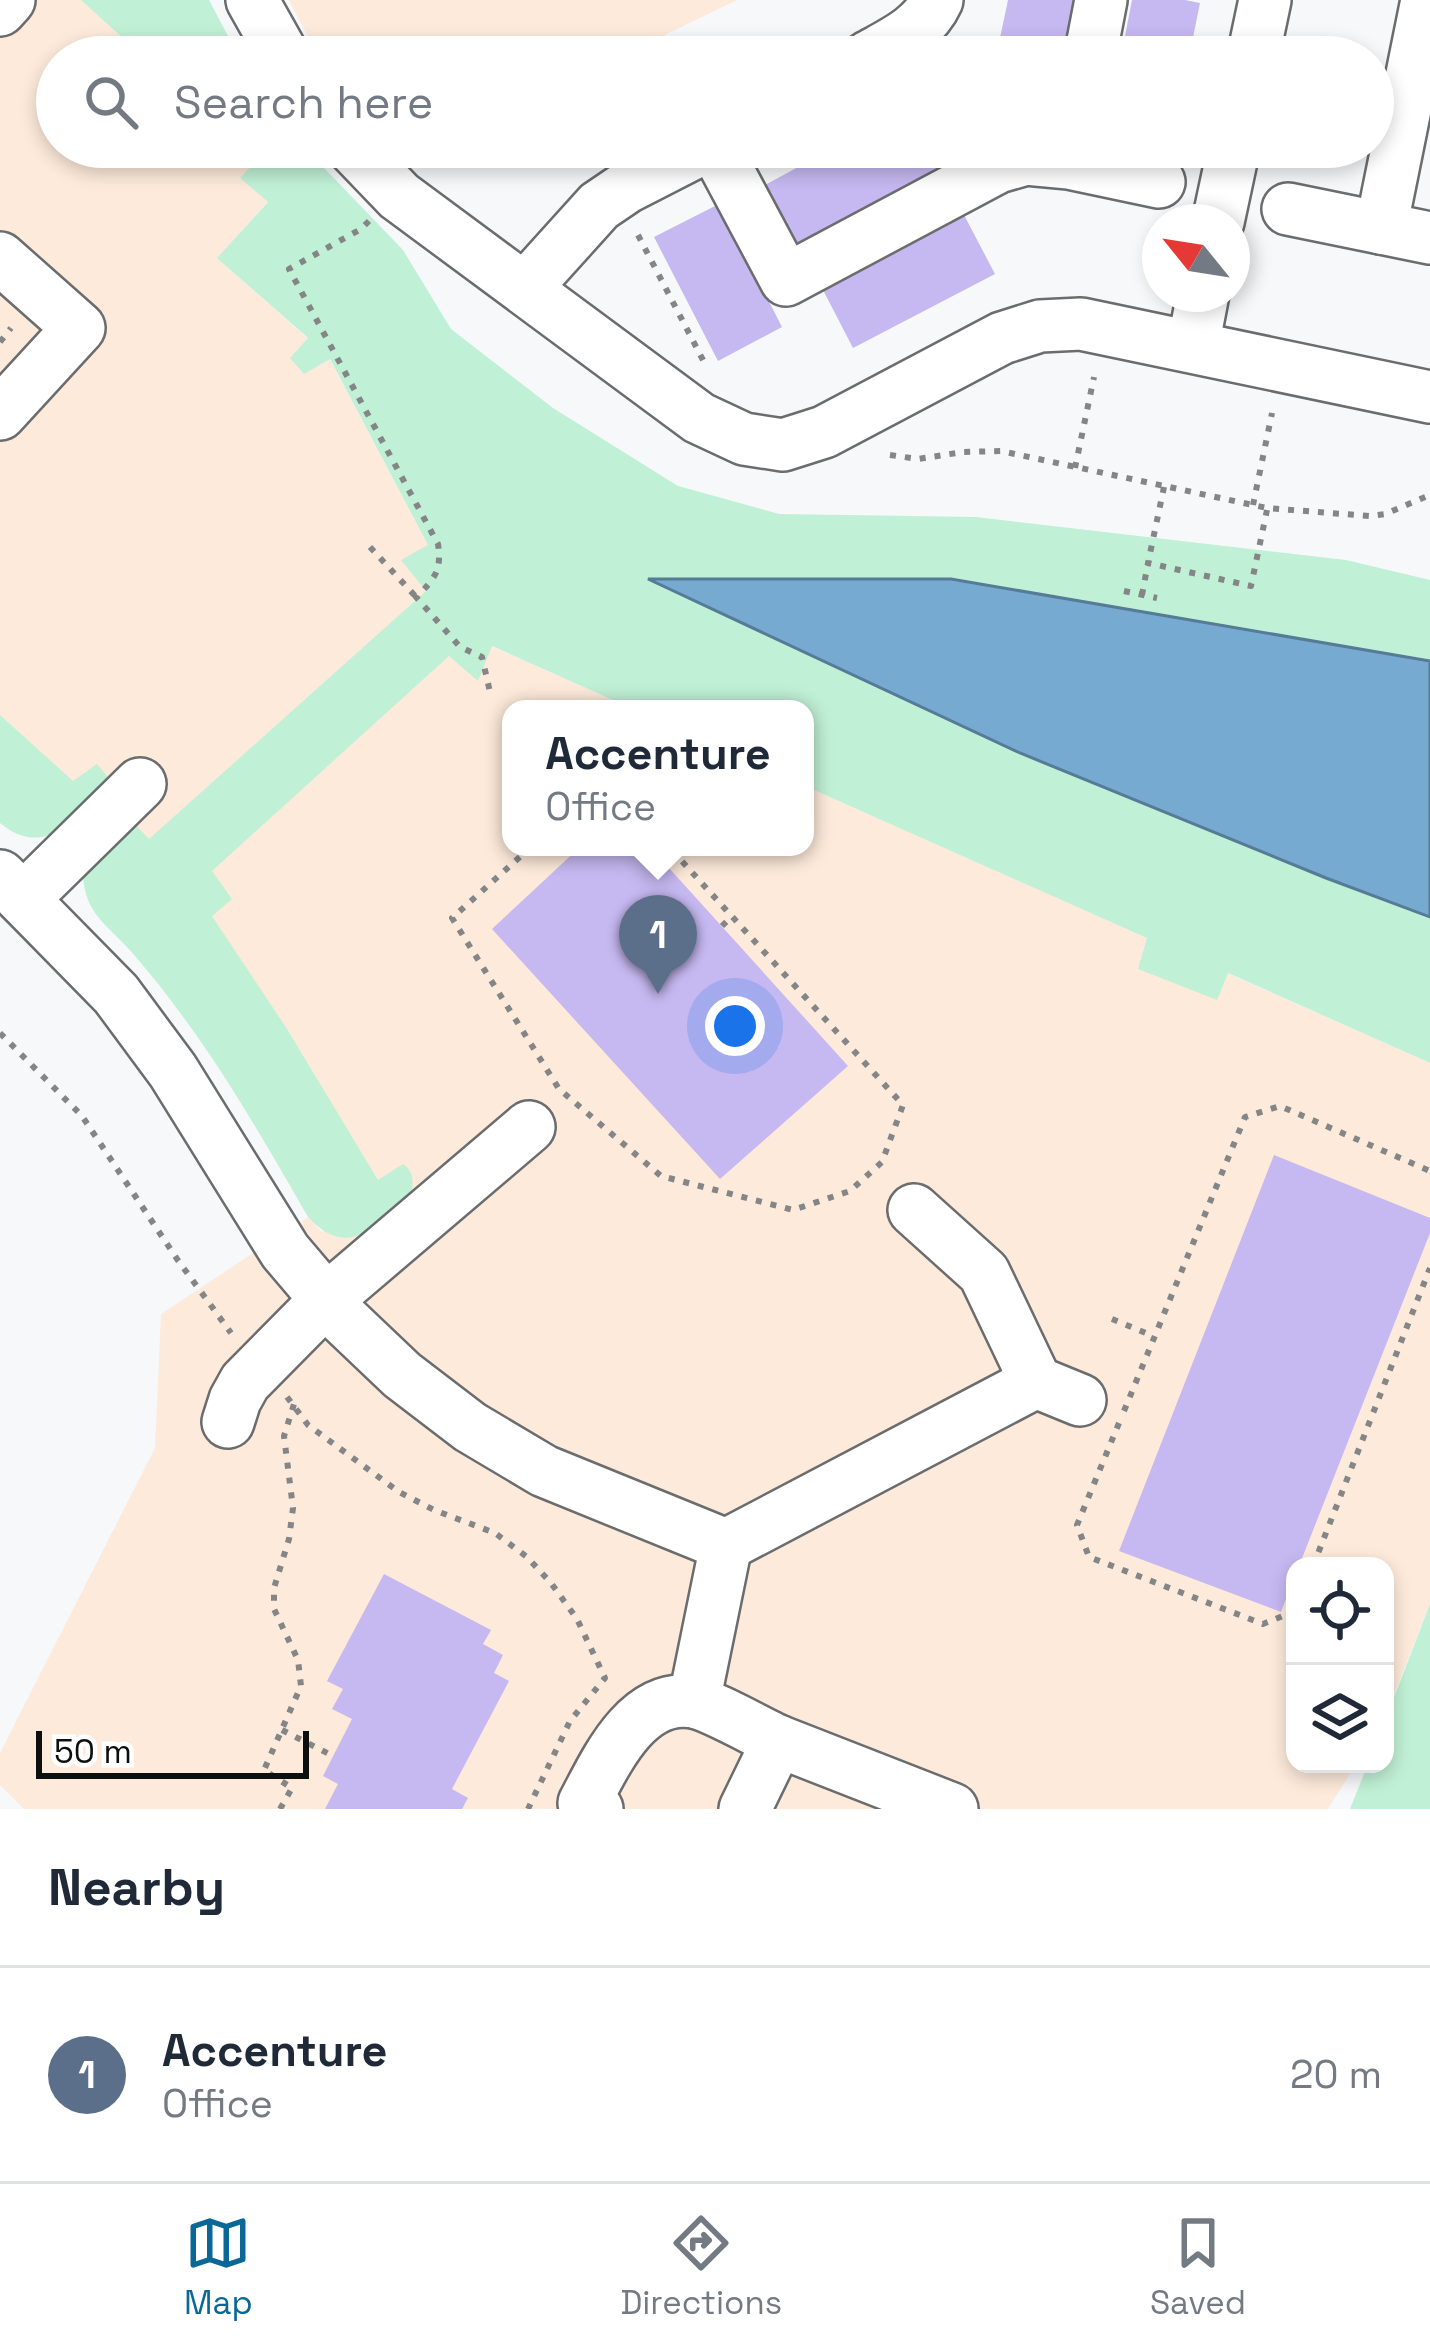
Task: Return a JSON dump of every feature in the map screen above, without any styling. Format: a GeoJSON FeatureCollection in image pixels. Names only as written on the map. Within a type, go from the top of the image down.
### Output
{"type":"FeatureCollection","features":[{"type":"Feature","properties":{"kind":"street"},"geometry":{"type":"LineString","coordinates":[[0,10],[10,0]]}},
{"type":"Feature","properties":{"kind":"street"},"geometry":{"type":"LineString","coordinates":[[252,0],[272,36]]}},
{"type":"Feature","properties":{"kind":"street"},"geometry":{"type":"LineString","coordinates":[[907,36],[932,12],[937,0]]}},
{"type":"Feature","properties":{"kind":"street"},"geometry":{"type":"LineString","coordinates":[[1094,36],[1101,0]]}},
{"type":"Feature","properties":{"kind":"street"},"geometry":{"type":"LineString","coordinates":[[1257,36],[1264,0]]}},
{"type":"Feature","properties":{"kind":"street"},"geometry":{"type":"LineString","coordinates":[[1288,209],[1406,233],[1427,0]]}},
{"type":"Feature","properties":{"kind":"street"},"geometry":{"type":"LineString","coordinates":[[525,288],[599,206],[664,168]]}},
{"type":"Feature","properties":{"kind":"street"},"geometry":{"type":"LineString","coordinates":[[727,168],[786,280],[996,168]]}},
{"type":"Feature","properties":{"kind":"street"},"geometry":{"type":"LineString","coordinates":[[1113,168],[1159,182]]}},
{"type":"Feature","properties":{"kind":"street"},"geometry":{"type":"LineString","coordinates":[[1222,204],[1230,168]]}},
{"type":"Feature","properties":{"kind":"street"},"geometry":{"type":"LineString","coordinates":[[379,172],[399,196],[699,418],[744,439],[783,445],[824,432],[1002,338],[1040,326],[1082,324],[1430,398]]}},
{"type":"Feature","properties":{"kind":"street"},"geometry":{"type":"LineString","coordinates":[[0,258],[79,328],[0,414]]}},
{"type":"Feature","properties":{"kind":"street"},"geometry":{"type":"LineString","coordinates":[[1192,346],[1199,312]]}},
{"type":"Feature","properties":{"kind":"street"},"geometry":{"type":"LineString","coordinates":[[140,784],[12,887],[116,994],[172,1071],[252,1203],[326,1300],[402,1375],[470,1426],[544,1471],[726,1545],[1058,1391],[984,1273],[914,1210]]}},
{"type":"Feature","properties":{"kind":"street"},"geometry":{"type":"LineString","coordinates":[[228,1422],[245,1382],[326,1300],[529,1127]]}},
{"type":"Feature","properties":{"kind":"street"},"geometry":{"type":"LineString","coordinates":[[694,1702],[726,1545]]}},
{"type":"Feature","properties":{"kind":"street"},"geometry":{"type":"LineString","coordinates":[[587,1807],[617,1742],[629,1728],[658,1708],[694,1702],[778,1741],[952,1809]]}},
{"type":"Feature","properties":{"kind":"street"},"geometry":{"type":"LineString","coordinates":[[745,1809],[778,1741]]}},
{"type":"Feature","properties":{"kind":"path"},"geometry":{"type":"LineString","coordinates":[[379,172],[362,229],[290,269],[438,544],[440,562],[432,582],[416,596]]}},
{"type":"Feature","properties":{"kind":"path"},"geometry":{"type":"LineString","coordinates":[[638,235],[704,362]]}},
{"type":"Feature","properties":{"kind":"path"},"geometry":{"type":"LineString","coordinates":[[0,317],[12,328],[0,342]]}},
{"type":"Feature","properties":{"kind":"path"},"geometry":{"type":"LineString","coordinates":[[1075,468],[1094,377]]}},
{"type":"Feature","properties":{"kind":"path"},"geometry":{"type":"LineString","coordinates":[[1252,506],[1272,413]]}},
{"type":"Feature","properties":{"kind":"path"},"geometry":{"type":"LineString","coordinates":[[890,455],[918,459],[985,450],[1252,506],[1369,516],[1430,495]]}},
{"type":"Feature","properties":{"kind":"path"},"geometry":{"type":"LineString","coordinates":[[1142,595],[1164,487]]}},
{"type":"Feature","properties":{"kind":"path"},"geometry":{"type":"LineString","coordinates":[[1148,563],[1251,586],[1267,508]]}},
{"type":"Feature","properties":{"kind":"path"},"geometry":{"type":"LineString","coordinates":[[370,548],[460,647],[482,657],[490,692]]}},
{"type":"Feature","properties":{"kind":"path"},"geometry":{"type":"LineString","coordinates":[[1124,591],[1157,598]]}},
{"type":"Feature","properties":{"kind":"path"},"geometry":{"type":"LineString","coordinates":[[521,856],[452,917],[559,1089],[661,1176],[793,1210],[850,1191],[882,1162],[903,1105],[677,856]]}},
{"type":"Feature","properties":{"kind":"path"},"geometry":{"type":"LineString","coordinates":[[722,926],[732,916]]}},
{"type":"Feature","properties":{"kind":"path"},"geometry":{"type":"LineString","coordinates":[[1286,1615],[1263,1624],[1089,1557],[1077,1525],[1245,1117],[1280,1106],[1430,1171]]}},
{"type":"Feature","properties":{"kind":"path"},"geometry":{"type":"LineString","coordinates":[[1317,1557],[1430,1268]]}},
{"type":"Feature","properties":{"kind":"path"},"geometry":{"type":"LineString","coordinates":[[1112,1318],[1154,1336]]}},
{"type":"Feature","properties":{"kind":"path"},"geometry":{"type":"LineString","coordinates":[[280,1809],[292,1788],[264,1770],[301,1686],[298,1660],[274,1609],[274,1588],[293,1508],[284,1436],[294,1404]]}},
{"type":"Feature","properties":{"kind":"path"},"geometry":{"type":"LineString","coordinates":[[528,1809],[570,1721],[605,1678]]}},
{"type":"Feature","properties":{"kind":"path"},"geometry":{"type":"LineString","coordinates":[[282,1730],[333,1756]]}},
{"type":"Feature","properties":{"kind":"shaded area"},"geometry":{"type":"Polygon","coordinates":[[[0,0],[85,0],[124,36],[36,36],[36,168],[260,168],[268,201],[218,258],[329,358],[428,545],[426,591],[149,840],[73,782],[0,715],[0,0]]]}},
{"type":"Feature","properties":{"kind":"shaded area"},"geometry":{"type":"Polygon","coordinates":[[[289,0],[737,0],[662,36],[307,36],[289,0]]]}},
{"type":"Feature","properties":{"kind":"shaded area"},"geometry":{"type":"Polygon","coordinates":[[[491,646],[613,700],[502,700],[502,856],[814,856],[814,790],[1430,1063],[1430,1604],[1394,1694],[1394,1557],[1286,1557],[1286,1773],[1350,1773],[1328,1809],[24,1809],[0,1785],[0,1753],[155,1448],[161,1314],[308,1217],[322,1232],[379,1181],[212,916],[211,871],[449,655],[491,646]]]}},
{"type":"Feature","properties":{"kind":"green space"},"geometry":{"type":"Polygon","coordinates":[[[81,0],[209,0],[228,36],[121,36],[81,0]]]}},
{"type":"Feature","properties":{"kind":"green space"},"geometry":{"type":"Polygon","coordinates":[[[249,168],[324,168],[403,250],[451,329],[553,408],[678,486],[779,514],[976,517],[1346,560],[1430,580],[1430,661],[951,579],[651,580],[1020,753],[1430,917],[1430,1063],[1228,973],[1217,1000],[1138,969],[1147,938],[814,790],[814,700],[613,700],[492,646],[478,681],[449,656],[212,871],[232,899],[212,916],[378,1180],[403,1164],[412,1177],[412,1193],[363,1234],[337,1237],[323,1230],[308,1217],[184,1018],[93,910],[84,888],[83,874],[130,819],[149,839],[426,591],[401,560],[428,545],[330,359],[304,374],[290,358],[308,338],[217,258],[268,202],[240,178],[249,168]]]}},
{"type":"Feature","properties":{"kind":"green space"},"geometry":{"type":"Polygon","coordinates":[[[0,715],[73,781],[97,764],[112,782],[61,829],[33,838],[17,834],[0,823],[0,715]]]}},
{"type":"Feature","properties":{"kind":"green space"},"geometry":{"type":"Polygon","coordinates":[[[1430,1604],[1430,1809],[1350,1809],[1364,1773],[1394,1773],[1394,1698],[1430,1604]]]}},
{"type":"Feature","properties":{"kind":"water"},"geometry":{"type":"Polygon","coordinates":[[[648,579],[951,579],[1430,661],[1430,917],[1020,753],[648,579]]]}},
{"type":"Feature","properties":{"kind":"building"},"geometry":{"type":"Polygon","coordinates":[[[1008,0],[1084,0],[1077,36],[1000,36],[1008,0]]]}},
{"type":"Feature","properties":{"kind":"building"},"geometry":{"type":"Polygon","coordinates":[[[1132,0],[1200,3],[1193,36],[1125,36],[1132,0]]]}},
{"type":"Feature","properties":{"kind":"building"},"geometry":{"type":"Polygon","coordinates":[[[796,168],[944,168],[799,247],[765,185],[796,168]]]}},
{"type":"Feature","properties":{"kind":"building"},"geometry":{"type":"Polygon","coordinates":[[[719,204],[782,327],[718,361],[654,237],[719,204]]]}},
{"type":"Feature","properties":{"kind":"building"},"geometry":{"type":"Polygon","coordinates":[[[964,215],[995,274],[853,348],[822,288],[964,215]]]}},
{"type":"Feature","properties":{"kind":"building"},"geometry":{"type":"Polygon","coordinates":[[[570,856],[658,856],[848,1066],[720,1179],[492,929],[570,856]]]}},
{"type":"Feature","properties":{"kind":"building"},"geometry":{"type":"Polygon","coordinates":[[[1274,1155],[1430,1218],[1430,1233],[1303,1557],[1286,1557],[1286,1599],[1281,1612],[1119,1551],[1274,1155]]]}},
{"type":"Feature","properties":{"kind":"building"},"geometry":{"type":"Polygon","coordinates":[[[384,1574],[491,1630],[483,1644],[503,1655],[494,1673],[509,1681],[452,1789],[468,1798],[462,1809],[325,1809],[338,1784],[323,1776],[352,1719],[332,1709],[343,1689],[327,1681],[384,1574]]]}},
{"type":"Feature","properties":{"kind":"place","name":"Accenture"},"geometry":{"type":"Point","coordinates":[658,994]}}]}
